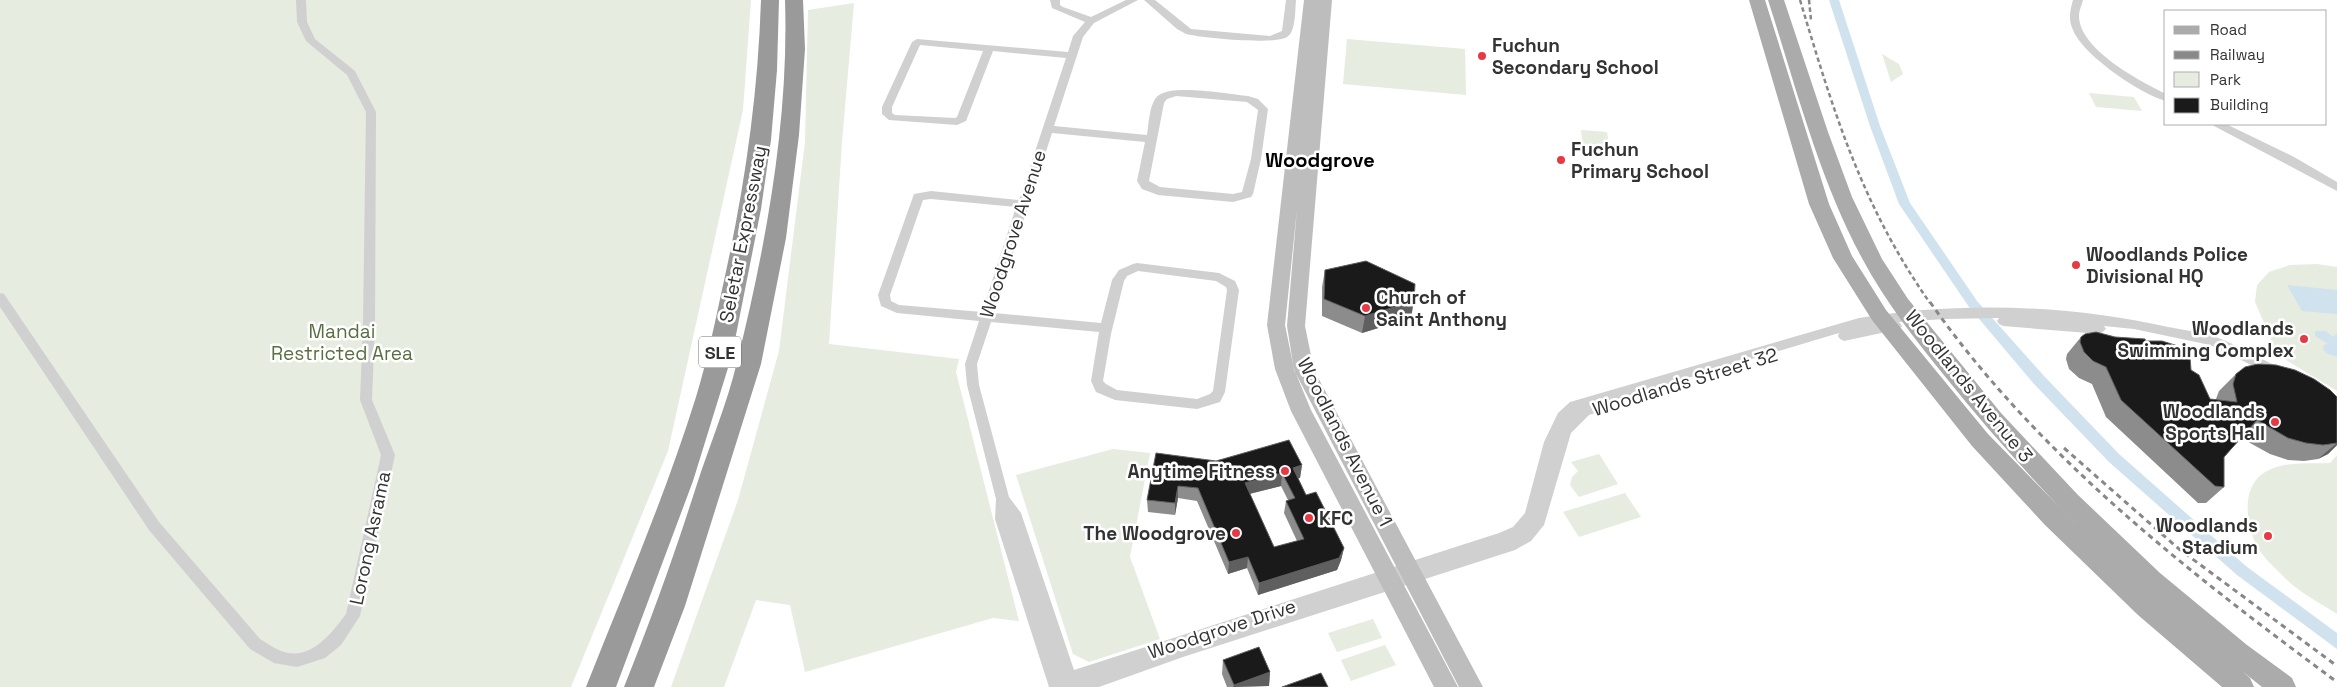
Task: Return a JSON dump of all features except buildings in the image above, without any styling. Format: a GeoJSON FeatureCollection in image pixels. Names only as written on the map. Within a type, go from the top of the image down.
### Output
{"type":"FeatureCollection","features":[{"type":"Feature","properties":{"kind":"highway","name":"Seletar Expressway"},"geometry":{"type":"LineString","coordinates":[[601,687],[682,474],[720,356],[745,238],[762,140],[770,57],[770,0]]}},
{"type":"Feature","properties":{"kind":"highway","name":"Seletar Expressway"},"geometry":{"type":"LineString","coordinates":[[639,687],[671,606],[749,364],[775,238],[789,135],[796,49],[794,0]]}},
{"type":"Feature","properties":{"kind":"highway"},"geometry":{"type":"LineString","coordinates":[[593,687],[622,631]]}},
{"type":"Feature","properties":{"kind":"main road","name":"Woodlands Avenue 1"},"geometry":{"type":"LineString","coordinates":[[1312,0],[1276,325],[1277,348],[1286,378],[1301,411],[1446,687]]}},
{"type":"Feature","properties":{"kind":"main road","name":"Woodlands Avenue 1"},"geometry":{"type":"LineString","coordinates":[[1325,0],[1313,117],[1296,326],[1298,346],[1308,378],[1471,687]]}},
{"type":"Feature","properties":{"kind":"main road","name":"Woodlands Avenue 3"},"geometry":{"type":"LineString","coordinates":[[1757,0],[1818,204],[1843,258],[1885,323],[1980,440],[2053,518],[2147,607],[2240,687]]}},
{"type":"Feature","properties":{"kind":"main road","name":"Woodlands Avenue 3"},"geometry":{"type":"LineString","coordinates":[[1776,0],[1832,170],[1872,260],[2009,440],[2082,515],[2154,582],[2283,687]]}},
{"type":"Feature","properties":{"kind":"street","name":"Lorong Asrama"},"geometry":{"type":"LineString","coordinates":[[0,297],[154,526],[255,644],[279,658],[297,660],[320,653],[336,640],[353,616],[388,455],[366,400],[371,112],[351,72],[311,41],[302,22],[301,0]]}},
{"type":"Feature","properties":{"kind":"street"},"geometry":{"type":"LineString","coordinates":[[1055,0],[1055,6],[1060,9],[1091,21]]}},
{"type":"Feature","properties":{"kind":"street","name":"Woodgrove Avenue"},"geometry":{"type":"LineString","coordinates":[[1066,684],[1002,519],[1003,499],[973,385],[971,364],[1081,30],[1091,21],[1133,0]]}},
{"type":"Feature","properties":{"kind":"street"},"geometry":{"type":"LineString","coordinates":[[1148,0],[1180,27],[1189,32],[1270,40],[1284,35],[1287,31],[1291,0]]}},
{"type":"Feature","properties":{"kind":"street"},"geometry":{"type":"LineString","coordinates":[[2078,0],[2074,14],[2076,23],[2090,49],[2133,81],[2164,97]]}},
{"type":"Feature","properties":{"kind":"street"},"geometry":{"type":"LineString","coordinates":[[989,48],[962,119],[956,122],[893,118],[887,114],[887,107],[917,42],[989,48],[1072,56]]}},
{"type":"Feature","properties":{"kind":"street"},"geometry":{"type":"LineString","coordinates":[[1176,93],[1248,100],[1263,109],[1250,189],[1241,197],[1233,198],[1158,191],[1146,186],[1143,180],[1150,139],[1159,102],[1168,94],[1176,93]]}},
{"type":"Feature","properties":{"kind":"street"},"geometry":{"type":"LineString","coordinates":[[2220,125],[2290,160],[2337,187]]}},
{"type":"Feature","properties":{"kind":"street"},"geometry":{"type":"LineString","coordinates":[[1048,130],[1150,139]]}},
{"type":"Feature","properties":{"kind":"street"},"geometry":{"type":"LineString","coordinates":[[1023,204],[930,195],[918,198],[884,295],[885,302],[897,309],[1106,328]]}},
{"type":"Feature","properties":{"kind":"street"},"geometry":{"type":"LineString","coordinates":[[1136,267],[1219,276],[1231,284],[1233,290],[1219,392],[1215,398],[1206,402],[1197,404],[1107,392],[1097,380],[1106,328],[1118,280],[1123,273],[1136,267]]}},
{"type":"Feature","properties":{"kind":"street","name":"Woodlands Street 32"},"geometry":{"type":"LineString","coordinates":[[1390,579],[1510,546],[1526,537],[1537,525],[1565,430],[1584,412],[1636,393],[1741,362],[1848,335],[1912,314],[1970,318],[1998,317],[2138,332],[2157,329],[2213,341],[2286,376]]}},
{"type":"Feature","properties":{"kind":"street","name":"Woodgrove Drive"},"geometry":{"type":"LineString","coordinates":[[1066,684],[1390,579]]}},
{"type":"Feature","properties":{"kind":"green space","name":"Mandai Restricted Area"},"geometry":{"type":"Polygon","coordinates":[[[0,0],[751,0],[743,110],[668,451],[571,687],[0,687],[0,0]]]}},
{"type":"Feature","properties":{"kind":"green space"},"geometry":{"type":"Polygon","coordinates":[[[854,3],[842,142],[829,344],[959,359],[956,372],[1019,621],[993,618],[805,672],[790,605],[756,600],[724,687],[671,687],[738,500],[779,351],[805,142],[808,10],[854,3]]]}},
{"type":"Feature","properties":{"kind":"green space"},"geometry":{"type":"Polygon","coordinates":[[[1347,39],[1465,49],[1466,95],[1343,84],[1347,39]]]}},
{"type":"Feature","properties":{"kind":"green space"},"geometry":{"type":"Polygon","coordinates":[[[1882,54],[1899,64],[1903,74],[1891,82],[1882,54]]]}},
{"type":"Feature","properties":{"kind":"green space"},"geometry":{"type":"Polygon","coordinates":[[[2089,93],[2134,97],[2142,111],[2096,107],[2089,93]]]}},
{"type":"Feature","properties":{"kind":"green space"},"geometry":{"type":"Polygon","coordinates":[[[1581,130],[1607,132],[1610,151],[1583,148],[1581,130]]]}},
{"type":"Feature","properties":{"kind":"green space","name":"Woodlands Swimming Complex"},"geometry":{"type":"Polygon","coordinates":[[[2317,264],[2337,267],[2337,391],[2278,355],[2255,302],[2257,285],[2269,272],[2290,265],[2317,264]]]}},
{"type":"Feature","properties":{"kind":"green space"},"geometry":{"type":"Polygon","coordinates":[[[1113,449],[1150,453],[1130,557],[1160,639],[1089,662],[1073,654],[1016,475],[1113,449]]]}},
{"type":"Feature","properties":{"kind":"green space"},"geometry":{"type":"Polygon","coordinates":[[[1599,454],[1618,484],[1579,497],[1570,485],[1572,477],[1578,471],[1571,462],[1599,454]]]}},
{"type":"Feature","properties":{"kind":"green space"},"geometry":{"type":"Polygon","coordinates":[[[2337,455],[2337,614],[2296,588],[2263,555],[2250,528],[2248,505],[2249,494],[2253,484],[2269,470],[2291,464],[2330,463],[2337,455]]]}},
{"type":"Feature","properties":{"kind":"green space"},"geometry":{"type":"Polygon","coordinates":[[[1625,493],[1641,517],[1579,537],[1563,512],[1625,493]]]}},
{"type":"Feature","properties":{"kind":"green space"},"geometry":{"type":"Polygon","coordinates":[[[1373,619],[1382,638],[1337,652],[1328,633],[1373,619]]]}},
{"type":"Feature","properties":{"kind":"green space"},"geometry":{"type":"Polygon","coordinates":[[[1385,645],[1396,665],[1351,681],[1341,660],[1385,645]]]}},
{"type":"Feature","properties":{"kind":"water"},"geometry":{"type":"Polygon","coordinates":[[[2287,285],[2337,290],[2337,314],[2302,311],[2287,285]]]}},
{"type":"Feature","properties":{"kind":"water"},"geometry":{"type":"Polygon","coordinates":[[[2315,331],[2326,331],[2333,337],[2337,333],[2337,357],[2326,353],[2323,349],[2324,345],[2328,344],[2315,336],[2315,331]]]}},
{"type":"Feature","properties":{"kind":"waterway"},"geometry":{"type":"LineString","coordinates":[[1834,0],[1875,126],[1905,204],[1973,304],[2039,380],[2114,458],[2242,571],[2337,642]]}},
{"type":"Feature","properties":{"kind":"railway"},"geometry":{"type":"LineString","coordinates":[[1800,0],[1825,81],[1852,158],[1886,231],[1906,267],[1930,303]]}},
{"type":"Feature","properties":{"kind":"railway"},"geometry":{"type":"LineString","coordinates":[[1809,0],[1811,20]]}},
{"type":"Feature","properties":{"kind":"railway"},"geometry":{"type":"LineString","coordinates":[[1930,302],[1972,358],[2018,410],[2118,508],[2226,598],[2337,682]]}},
{"type":"Feature","properties":{"kind":"railway"},"geometry":{"type":"LineString","coordinates":[[2064,448],[2179,549],[2337,666]]}},
{"type":"Feature","properties":{"kind":"place","name":"Fuchun Secondary School"},"geometry":{"type":"Point","coordinates":[1482,56]}},
{"type":"Feature","properties":{"kind":"place","name":"Fuchun Primary School"},"geometry":{"type":"Point","coordinates":[1561,160]}},
{"type":"Feature","properties":{"kind":"place","name":"Woodlands Police Divisional HQ"},"geometry":{"type":"Point","coordinates":[2076,265]}},
{"type":"Feature","properties":{"kind":"place","name":"Church of Saint Anthony"},"geometry":{"type":"Point","coordinates":[1366,308]}},
{"type":"Feature","properties":{"kind":"place","name":"Woodlands Swimming Complex"},"geometry":{"type":"Point","coordinates":[2304,339]}},
{"type":"Feature","properties":{"kind":"place","name":"Woodlands Sports Hall"},"geometry":{"type":"Point","coordinates":[2275,422]}},
{"type":"Feature","properties":{"kind":"place","name":"Anytime Fitness"},"geometry":{"type":"Point","coordinates":[1285,471]}},
{"type":"Feature","properties":{"kind":"place","name":"KFC"},"geometry":{"type":"Point","coordinates":[1309,518]}},
{"type":"Feature","properties":{"kind":"place","name":"The Woodgrove"},"geometry":{"type":"Point","coordinates":[1236,533]}},
{"type":"Feature","properties":{"kind":"place","name":"Woodlands Stadium"},"geometry":{"type":"Point","coordinates":[2268,536]}},
{"type":"Feature","properties":{"kind":"district","name":"Woodgrove"},"geometry":{"type":"Point","coordinates":[1320,160]}}]}
